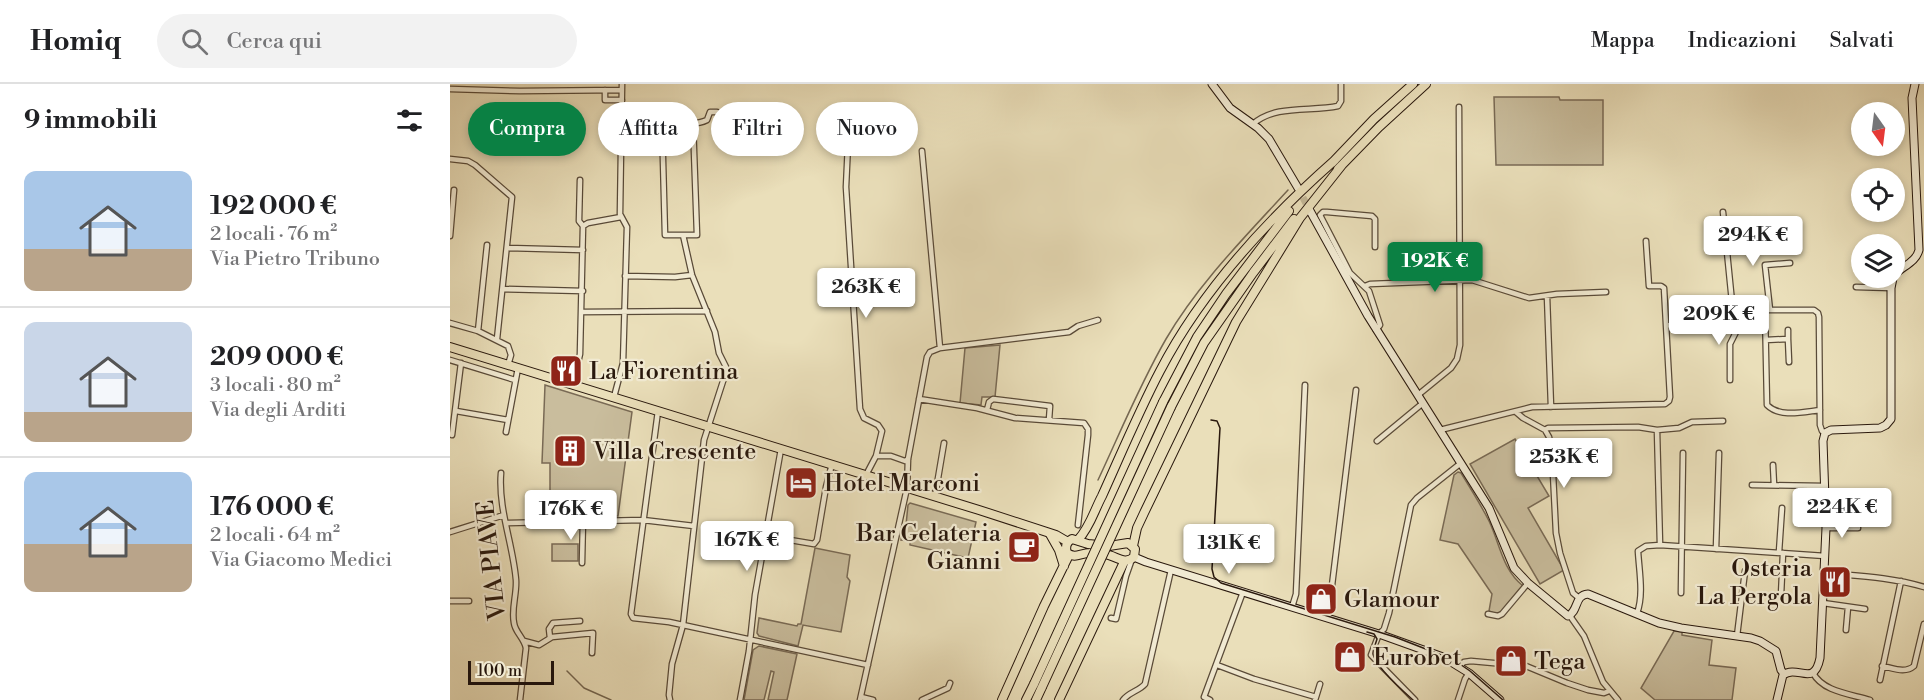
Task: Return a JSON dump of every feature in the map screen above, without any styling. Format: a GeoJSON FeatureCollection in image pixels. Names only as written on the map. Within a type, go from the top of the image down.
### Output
{"type":"FeatureCollection","features":[{"type":"Feature","properties":{"kind":"highway"},"geometry":{"type":"LineString","coordinates":[[1026,700],[1038,685],[1201,340],[1338,162],[1374,120],[1413,84]]}},
{"type":"Feature","properties":{"kind":"highway"},"geometry":{"type":"LineString","coordinates":[[1078,540],[1088,528],[1159,373],[1190,320],[1208,296],[1249,246],[1303,188],[1338,162],[1426,84]]}},
{"type":"Feature","properties":{"kind":"highway"},"geometry":{"type":"LineString","coordinates":[[1133,546],[1137,528],[1225,341],[1300,218],[1338,162]]}},
{"type":"Feature","properties":{"kind":"highway"},"geometry":{"type":"LineString","coordinates":[[1050,534],[1059,550],[1064,566]]}},
{"type":"Feature","properties":{"kind":"highway"},"geometry":{"type":"LineString","coordinates":[[1002,700],[1069,555]]}},
{"type":"Feature","properties":{"kind":"highway"},"geometry":{"type":"LineString","coordinates":[[1059,700],[1130,559]]}},
{"type":"Feature","properties":{"kind":"highway"},"geometry":{"type":"LineString","coordinates":[[1036,700],[1038,685]]}},
{"type":"Feature","properties":{"kind":"main road"},"geometry":{"type":"LineString","coordinates":[[450,347],[935,496],[1056,535],[1068,542]]}},
{"type":"Feature","properties":{"kind":"main road"},"geometry":{"type":"LineString","coordinates":[[1072,539],[1078,540],[1088,544],[1109,546],[1128,543],[1133,546],[1130,559],[1088,552],[1077,556],[1069,555],[1066,547],[1068,542],[1072,539]]}},
{"type":"Feature","properties":{"kind":"street"},"geometry":{"type":"LineString","coordinates":[[1212,84],[1230,108],[1269,139],[1298,188]]}},
{"type":"Feature","properties":{"kind":"street"},"geometry":{"type":"LineString","coordinates":[[1253,124],[1277,113],[1338,106],[1341,101],[1341,84]]}},
{"type":"Feature","properties":{"kind":"street"},"geometry":{"type":"LineString","coordinates":[[1905,266],[1918,255],[1919,241],[1920,196],[1911,98],[1915,84]]}},
{"type":"Feature","properties":{"kind":"street"},"geometry":{"type":"LineString","coordinates":[[450,89],[520,91],[605,90],[622,87],[621,217],[627,227],[622,363],[614,397]]}},
{"type":"Feature","properties":{"kind":"street"},"geometry":{"type":"LineString","coordinates":[[605,90],[605,100],[622,100]]}},
{"type":"Feature","properties":{"kind":"street"},"geometry":{"type":"LineString","coordinates":[[1418,395],[1444,375],[1457,359],[1460,345],[1460,107]]}},
{"type":"Feature","properties":{"kind":"street"},"geometry":{"type":"LineString","coordinates":[[699,122],[705,122],[708,113],[711,113]]}},
{"type":"Feature","properties":{"kind":"street"},"geometry":{"type":"LineString","coordinates":[[922,151],[940,348]]}},
{"type":"Feature","properties":{"kind":"street"},"geometry":{"type":"LineString","coordinates":[[664,156],[665,235],[697,235],[694,156]]}},
{"type":"Feature","properties":{"kind":"street"},"geometry":{"type":"LineString","coordinates":[[847,156],[846,187],[860,409],[866,421],[881,427],[876,456],[866,475]]}},
{"type":"Feature","properties":{"kind":"street"},"geometry":{"type":"LineString","coordinates":[[450,159],[468,161],[475,165],[512,197],[497,339]]}},
{"type":"Feature","properties":{"kind":"street"},"geometry":{"type":"LineString","coordinates":[[573,384],[580,354],[583,291],[584,226],[579,221],[580,180]]}},
{"type":"Feature","properties":{"kind":"street"},"geometry":{"type":"LineString","coordinates":[[450,236],[454,190]]}},
{"type":"Feature","properties":{"kind":"street"},"geometry":{"type":"LineString","coordinates":[[1310,209],[1376,330],[1472,479],[1493,516],[1514,568],[1528,583],[1570,616],[1584,636],[1609,691],[1618,700]]}},
{"type":"Feature","properties":{"kind":"street"},"geometry":{"type":"LineString","coordinates":[[1374,247],[1375,219],[1372,216],[1327,212],[1320,215],[1350,273],[1365,286],[1374,302],[1380,325],[1376,330]]}},
{"type":"Feature","properties":{"kind":"street"},"geometry":{"type":"LineString","coordinates":[[1723,212],[1737,330],[1730,344],[1730,380]]}},
{"type":"Feature","properties":{"kind":"street"},"geometry":{"type":"LineString","coordinates":[[584,226],[588,223],[621,217]]}},
{"type":"Feature","properties":{"kind":"street"},"geometry":{"type":"LineString","coordinates":[[670,700],[672,664],[683,625],[704,440],[726,372],[715,332],[692,275],[683,235]]}},
{"type":"Feature","properties":{"kind":"street"},"geometry":{"type":"LineString","coordinates":[[1440,430],[1532,407],[1665,405],[1670,397],[1665,293],[1661,286],[1649,286],[1646,241]]}},
{"type":"Feature","properties":{"kind":"street"},"geometry":{"type":"LineString","coordinates":[[478,331],[487,245]]}},
{"type":"Feature","properties":{"kind":"street"},"geometry":{"type":"LineString","coordinates":[[508,248],[583,250]]}},
{"type":"Feature","properties":{"kind":"street"},"geometry":{"type":"LineString","coordinates":[[1790,263],[1765,265],[1766,402],[1769,408],[1778,412],[1820,410]]}},
{"type":"Feature","properties":{"kind":"street"},"geometry":{"type":"LineString","coordinates":[[625,276],[692,275]]}},
{"type":"Feature","properties":{"kind":"street"},"geometry":{"type":"LineString","coordinates":[[1365,286],[1460,280],[1478,282],[1526,297],[1606,292]]}},
{"type":"Feature","properties":{"kind":"street"},"geometry":{"type":"LineString","coordinates":[[1776,700],[1784,674],[1790,671],[1813,673],[1818,668],[1820,658],[1826,556],[1823,441],[1825,433],[1831,430],[1880,428],[1889,423],[1891,288]]}},
{"type":"Feature","properties":{"kind":"street"},"geometry":{"type":"LineString","coordinates":[[503,289],[583,291]]}},
{"type":"Feature","properties":{"kind":"street"},"geometry":{"type":"LineString","coordinates":[[1547,296],[1551,407]]}},
{"type":"Feature","properties":{"kind":"street"},"geometry":{"type":"LineString","coordinates":[[1666,325],[1700,326],[1735,312],[1811,310],[1818,313],[1821,428],[1825,433]]}},
{"type":"Feature","properties":{"kind":"street"},"geometry":{"type":"LineString","coordinates":[[582,312],[707,311]]}},
{"type":"Feature","properties":{"kind":"street"},"geometry":{"type":"LineString","coordinates":[[873,700],[860,698],[907,488],[908,459],[927,357],[930,352],[940,348],[1069,332],[1078,326],[1098,320]]}},
{"type":"Feature","properties":{"kind":"street"},"geometry":{"type":"LineString","coordinates":[[450,323],[478,331],[508,346],[511,355],[508,365]]}},
{"type":"Feature","properties":{"kind":"street"},"geometry":{"type":"LineString","coordinates":[[1788,330],[1790,363]]}},
{"type":"Feature","properties":{"kind":"street"},"geometry":{"type":"LineString","coordinates":[[1766,340],[1788,339]]}},
{"type":"Feature","properties":{"kind":"street"},"geometry":{"type":"LineString","coordinates":[[450,360],[515,380]]}},
{"type":"Feature","properties":{"kind":"street"},"geometry":{"type":"LineString","coordinates":[[452,435],[462,363]]}},
{"type":"Feature","properties":{"kind":"street"},"geometry":{"type":"LineString","coordinates":[[506,432],[518,368]]}},
{"type":"Feature","properties":{"kind":"street"},"geometry":{"type":"LineString","coordinates":[[1292,607],[1296,594],[1305,385]]}},
{"type":"Feature","properties":{"kind":"street"},"geometry":{"type":"LineString","coordinates":[[1328,618],[1356,390]]}},
{"type":"Feature","properties":{"kind":"street"},"geometry":{"type":"LineString","coordinates":[[919,399],[987,410],[1015,418],[1084,423],[1088,429],[1078,525]]}},
{"type":"Feature","properties":{"kind":"street"},"geometry":{"type":"LineString","coordinates":[[987,410],[989,402],[993,399],[1050,406],[1049,420]]}},
{"type":"Feature","properties":{"kind":"street"},"geometry":{"type":"LineString","coordinates":[[1377,441],[1423,403]]}},
{"type":"Feature","properties":{"kind":"street"},"geometry":{"type":"LineString","coordinates":[[456,411],[508,420]]}},
{"type":"Feature","properties":{"kind":"street"},"geometry":{"type":"LineString","coordinates":[[658,411],[631,614],[633,618],[683,625],[868,665]]}},
{"type":"Feature","properties":{"kind":"street"},"geometry":{"type":"LineString","coordinates":[[1516,412],[1545,430],[1549,438],[1552,454],[1554,520],[1558,546],[1574,594],[1579,598]]}},
{"type":"Feature","properties":{"kind":"street"},"geometry":{"type":"LineString","coordinates":[[1545,430],[1601,426],[1657,430],[1679,428],[1692,422],[1723,421]]}},
{"type":"Feature","properties":{"kind":"street"},"geometry":{"type":"LineString","coordinates":[[1657,430],[1660,545]]}},
{"type":"Feature","properties":{"kind":"street"},"geometry":{"type":"LineString","coordinates":[[935,496],[944,443]]}},
{"type":"Feature","properties":{"kind":"street"},"geometry":{"type":"LineString","coordinates":[[740,700],[781,449]]}},
{"type":"Feature","properties":{"kind":"street"},"geometry":{"type":"LineString","coordinates":[[1681,593],[1683,453]]}},
{"type":"Feature","properties":{"kind":"street"},"geometry":{"type":"LineString","coordinates":[[1716,549],[1719,453]]}},
{"type":"Feature","properties":{"kind":"street"},"geometry":{"type":"LineString","coordinates":[[876,456],[891,456],[905,461],[908,459]]}},
{"type":"Feature","properties":{"kind":"street"},"geometry":{"type":"LineString","coordinates":[[1415,700],[1371,655],[1389,613],[1411,505],[1461,463]]}},
{"type":"Feature","properties":{"kind":"street"},"geometry":{"type":"LineString","coordinates":[[725,529],[814,544],[832,464]]}},
{"type":"Feature","properties":{"kind":"street"},"geometry":{"type":"LineString","coordinates":[[1773,465],[1774,485]]}},
{"type":"Feature","properties":{"kind":"street","name":"VIA PIAVE"},"geometry":{"type":"LineString","coordinates":[[501,473],[504,515],[516,581],[514,625],[526,648],[520,700]]}},
{"type":"Feature","properties":{"kind":"street"},"geometry":{"type":"LineString","coordinates":[[1752,485],[1825,486]]}},
{"type":"Feature","properties":{"kind":"street"},"geometry":{"type":"LineString","coordinates":[[1781,595],[1782,508]]}},
{"type":"Feature","properties":{"kind":"street"},"geometry":{"type":"LineString","coordinates":[[450,532],[504,515]]}},
{"type":"Feature","properties":{"kind":"street"},"geometry":{"type":"LineString","coordinates":[[582,563],[583,520]]}},
{"type":"Feature","properties":{"kind":"street"},"geometry":{"type":"LineString","coordinates":[[506,523],[643,520],[694,526]]}},
{"type":"Feature","properties":{"kind":"street"},"geometry":{"type":"LineString","coordinates":[[1826,528],[1858,528]]}},
{"type":"Feature","properties":{"kind":"street"},"geometry":{"type":"LineString","coordinates":[[1637,613],[1638,551],[1646,546],[1682,546],[1826,556]]}},
{"type":"Feature","properties":{"kind":"street"},"geometry":{"type":"LineString","coordinates":[[1111,618],[1116,619],[1130,559],[1328,618],[1443,657],[1460,666],[1500,700]]}},
{"type":"Feature","properties":{"kind":"street"},"geometry":{"type":"LineString","coordinates":[[1124,700],[1126,696],[1145,684],[1171,570]]}},
{"type":"Feature","properties":{"kind":"street"},"geometry":{"type":"LineString","coordinates":[[1737,636],[1744,571]]}},
{"type":"Feature","properties":{"kind":"street"},"geometry":{"type":"LineString","coordinates":[[1825,573],[1872,576],[1924,588]]}},
{"type":"Feature","properties":{"kind":"street"},"geometry":{"type":"LineString","coordinates":[[1880,680],[1901,581]]}},
{"type":"Feature","properties":{"kind":"street"},"geometry":{"type":"LineString","coordinates":[[1488,614],[1498,616],[1502,614],[1528,583]]}},
{"type":"Feature","properties":{"kind":"street"},"geometry":{"type":"LineString","coordinates":[[1210,700],[1204,697],[1243,592]]}},
{"type":"Feature","properties":{"kind":"street"},"geometry":{"type":"LineString","coordinates":[[1570,616],[1579,598],[1588,594],[1671,626],[1760,641],[1773,648],[1778,655],[1784,674]]}},
{"type":"Feature","properties":{"kind":"street"},"geometry":{"type":"LineString","coordinates":[[450,601],[469,601]]}},
{"type":"Feature","properties":{"kind":"street"},"geometry":{"type":"LineString","coordinates":[[1823,603],[1865,609]]}},
{"type":"Feature","properties":{"kind":"street"},"geometry":{"type":"LineString","coordinates":[[1846,630],[1848,606]]}},
{"type":"Feature","properties":{"kind":"street"},"geometry":{"type":"LineString","coordinates":[[550,638],[549,629],[553,623],[580,621]]}},
{"type":"Feature","properties":{"kind":"street"},"geometry":{"type":"LineString","coordinates":[[1882,666],[1905,671],[1911,669],[1914,666],[1924,624]]}},
{"type":"Feature","properties":{"kind":"street","name":"VIA PIAVE"},"geometry":{"type":"LineString","coordinates":[[524,641],[539,645],[550,638],[593,633],[592,653]]}},
{"type":"Feature","properties":{"kind":"street"},"geometry":{"type":"LineString","coordinates":[[1460,666],[1464,662],[1471,661],[1526,666],[1588,690],[1604,693],[1609,691]]}},
{"type":"Feature","properties":{"kind":"street"},"geometry":{"type":"LineString","coordinates":[[1217,665],[1315,698],[1320,684]]}},
{"type":"Feature","properties":{"kind":"street"},"geometry":{"type":"LineString","coordinates":[[1458,700],[1469,673]]}},
{"type":"Feature","properties":{"kind":"street"},"geometry":{"type":"LineString","coordinates":[[1813,673],[1815,678],[1825,686],[1870,700]]}},
{"type":"Feature","properties":{"kind":"street"},"geometry":{"type":"LineString","coordinates":[[922,700],[948,688],[950,683]]}},
{"type":"Feature","properties":{"kind":"shaded area"},"geometry":{"type":"Polygon","coordinates":[[[1494,97],[1603,100],[1603,165],[1496,165],[1494,97]]]}},
{"type":"Feature","properties":{"kind":"shaded area"},"geometry":{"type":"Polygon","coordinates":[[[1000,345],[995,397],[982,397],[981,405],[960,403],[965,348],[1000,345]]]}},
{"type":"Feature","properties":{"kind":"shaded area"},"geometry":{"type":"Polygon","coordinates":[[[545,385],[632,412],[618,516],[550,516],[550,463],[542,463],[545,385]]]}},
{"type":"Feature","properties":{"kind":"shaded area"},"geometry":{"type":"Polygon","coordinates":[[[1515,439],[1549,496],[1528,508],[1564,570],[1540,584],[1470,464],[1515,439]]]}},
{"type":"Feature","properties":{"kind":"shaded area"},"geometry":{"type":"Polygon","coordinates":[[[1461,473],[1486,515],[1510,572],[1523,586],[1501,612],[1496,614],[1489,611],[1492,594],[1458,544],[1440,540],[1454,475],[1461,473]]]}},
{"type":"Feature","properties":{"kind":"shaded area"},"geometry":{"type":"Polygon","coordinates":[[[910,503],[976,522],[968,558],[910,545],[910,541],[901,540],[910,503]]]}},
{"type":"Feature","properties":{"kind":"shaded area"},"geometry":{"type":"Polygon","coordinates":[[[552,544],[578,544],[578,561],[552,561],[552,544]]]}},
{"type":"Feature","properties":{"kind":"shaded area"},"geometry":{"type":"Polygon","coordinates":[[[815,548],[850,555],[847,577],[850,581],[841,632],[803,625],[798,646],[759,636],[757,633],[759,618],[797,626],[801,624],[815,548]]]}},
{"type":"Feature","properties":{"kind":"shaded area"},"geometry":{"type":"Polygon","coordinates":[[[1674,631],[1682,632],[1682,635],[1712,640],[1709,665],[1736,668],[1732,700],[1655,700],[1641,688],[1674,631]]]}},
{"type":"Feature","properties":{"kind":"shaded area"},"geometry":{"type":"Polygon","coordinates":[[[759,646],[797,654],[787,700],[768,700],[774,672],[771,671],[764,700],[744,700],[753,650],[759,646]]]}},
{"type":"Feature","properties":{"kind":"waterway"},"geometry":{"type":"LineString","coordinates":[[1098,480],[1148,373],[1179,319],[1223,262],[1288,190]]}},
{"type":"Feature","properties":{"kind":"waterway"},"geometry":{"type":"LineString","coordinates":[[567,671],[584,688],[611,700]]}},
{"type":"Feature","properties":{"kind":"tunnel"},"geometry":{"type":"LineString","coordinates":[[1298,188],[1309,209]]}},
{"type":"Feature","properties":{"kind":"tram line"},"geometry":{"type":"LineString","coordinates":[[1211,420],[1217,421],[1220,428],[1212,569],[1214,577],[1221,583],[1395,637],[1454,660],[1503,700]]}},
{"type":"Feature","properties":{"kind":"tram line"},"geometry":{"type":"LineString","coordinates":[[1367,632],[1374,634],[1377,639],[1373,654],[1379,665],[1413,700]]}},
{"type":"Feature","properties":{"kind":"place","name":"La Fiorentina"},"geometry":{"type":"Point","coordinates":[566,371]}},
{"type":"Feature","properties":{"kind":"place","name":"Villa Crescente"},"geometry":{"type":"Point","coordinates":[570,451]}},
{"type":"Feature","properties":{"kind":"place","name":"Hotel Marconi"},"geometry":{"type":"Point","coordinates":[801,483]}},
{"type":"Feature","properties":{"kind":"place","name":"Bar Gelateria Gianni"},"geometry":{"type":"Point","coordinates":[1024,547]}},
{"type":"Feature","properties":{"kind":"place","name":"Osteria La Pergola"},"geometry":{"type":"Point","coordinates":[1835,582]}},
{"type":"Feature","properties":{"kind":"place","name":"Glamour"},"geometry":{"type":"Point","coordinates":[1321,599]}},
{"type":"Feature","properties":{"kind":"place","name":"Eurobet"},"geometry":{"type":"Point","coordinates":[1350,657]}},
{"type":"Feature","properties":{"kind":"place","name":"Tega"},"geometry":{"type":"Point","coordinates":[1511,661]}}]}
